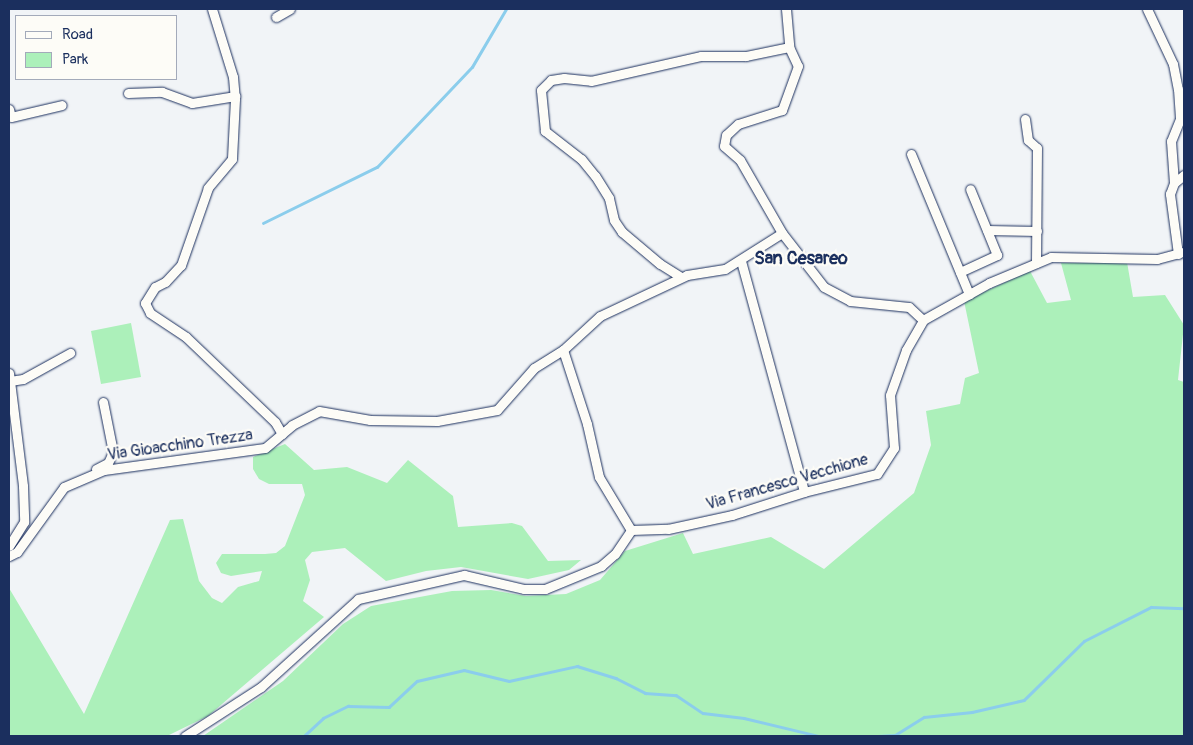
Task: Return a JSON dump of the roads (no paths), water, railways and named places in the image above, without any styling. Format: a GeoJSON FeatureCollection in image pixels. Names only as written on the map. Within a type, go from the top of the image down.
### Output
{"type":"FeatureCollection","features":[{"type":"Feature","properties":{"kind":"street"},"geometry":{"type":"LineString","coordinates":[[212,9],[233,77],[235,96],[232,159],[208,188],[181,265],[165,282],[155,287],[145,303],[150,313],[186,336],[275,422],[282,434]]}},
{"type":"Feature","properties":{"kind":"street"},"geometry":{"type":"LineString","coordinates":[[276,17],[290,9]]}},
{"type":"Feature","properties":{"kind":"street"},"geometry":{"type":"LineString","coordinates":[[786,9],[789,47],[798,66],[782,110],[738,124],[726,135],[724,146],[740,160],[782,233],[824,287],[850,301],[910,306],[922,320],[969,294],[1051,257],[1157,259],[1181,253],[1170,194],[1174,183],[1171,141],[1180,119],[1178,89],[1173,64],[1147,9]]}},
{"type":"Feature","properties":{"kind":"street"},"geometry":{"type":"LineString","coordinates":[[682,277],[660,264],[622,232],[614,220],[609,198],[595,176],[581,159],[545,131],[541,90],[551,80],[564,78],[590,81],[701,56],[746,56],[789,47]]}},
{"type":"Feature","properties":{"kind":"street"},"geometry":{"type":"LineString","coordinates":[[128,93],[162,92],[192,103],[235,96]]}},
{"type":"Feature","properties":{"kind":"street"},"geometry":{"type":"LineString","coordinates":[[9,109],[12,117],[62,105]]}},
{"type":"Feature","properties":{"kind":"street"},"geometry":{"type":"LineString","coordinates":[[1025,119],[1028,140],[1037,148],[1036,263]]}},
{"type":"Feature","properties":{"kind":"street"},"geometry":{"type":"LineString","coordinates":[[911,154],[969,294]]}},
{"type":"Feature","properties":{"kind":"street"},"geometry":{"type":"LineString","coordinates":[[1174,183],[1184,175]]}},
{"type":"Feature","properties":{"kind":"street"},"geometry":{"type":"LineString","coordinates":[[960,272],[997,256],[970,189]]}},
{"type":"Feature","properties":{"kind":"street"},"geometry":{"type":"LineString","coordinates":[[987,230],[1037,231]]}},
{"type":"Feature","properties":{"kind":"street","name":"Via Gioacchino Trezza"},"geometry":{"type":"LineString","coordinates":[[9,556],[17,552],[27,540],[64,487],[104,470],[265,448],[282,434],[319,410],[370,420],[438,421],[497,410],[534,368],[563,350],[600,316],[682,277],[725,269],[741,261],[782,233]]}},
{"type":"Feature","properties":{"kind":"street"},"geometry":{"type":"LineString","coordinates":[[741,261],[804,492]]}},
{"type":"Feature","properties":{"kind":"street","name":"Via Francesco Vecchione"},"geometry":{"type":"LineString","coordinates":[[631,530],[653,531],[732,515],[804,492],[877,474],[894,448],[890,395],[906,350],[922,320]]}},
{"type":"Feature","properties":{"kind":"street"},"geometry":{"type":"LineString","coordinates":[[185,736],[261,687],[358,599],[464,575],[524,589],[545,589],[601,566],[615,554],[631,530],[599,478],[587,424],[563,350]]}},
{"type":"Feature","properties":{"kind":"street"},"geometry":{"type":"LineString","coordinates":[[9,546],[24,522],[23,486],[9,377],[23,380],[70,353]]}},
{"type":"Feature","properties":{"kind":"street","name":"Via Gioacchino Trezza"},"geometry":{"type":"LineString","coordinates":[[80,480],[79,476],[108,463],[112,452],[103,402]]}},
{"type":"Feature","properties":{"kind":"waterway"},"geometry":{"type":"LineString","coordinates":[[263,223],[377,167],[472,67],[506,9]]}},
{"type":"Feature","properties":{"kind":"waterway"},"geometry":{"type":"LineString","coordinates":[[878,736],[895,735],[924,717],[972,712],[1024,700],[1084,641],[1151,607],[1184,608]]}},
{"type":"Feature","properties":{"kind":"waterway"},"geometry":{"type":"LineString","coordinates":[[304,736],[323,718],[348,706],[389,707],[417,681],[464,670],[509,681],[577,666],[616,678],[645,693],[676,695],[703,713],[744,718],[819,736]]}},
{"type":"Feature","properties":{"kind":"district","name":"San Cesareo"},"geometry":{"type":"Point","coordinates":[801,259]}}]}
